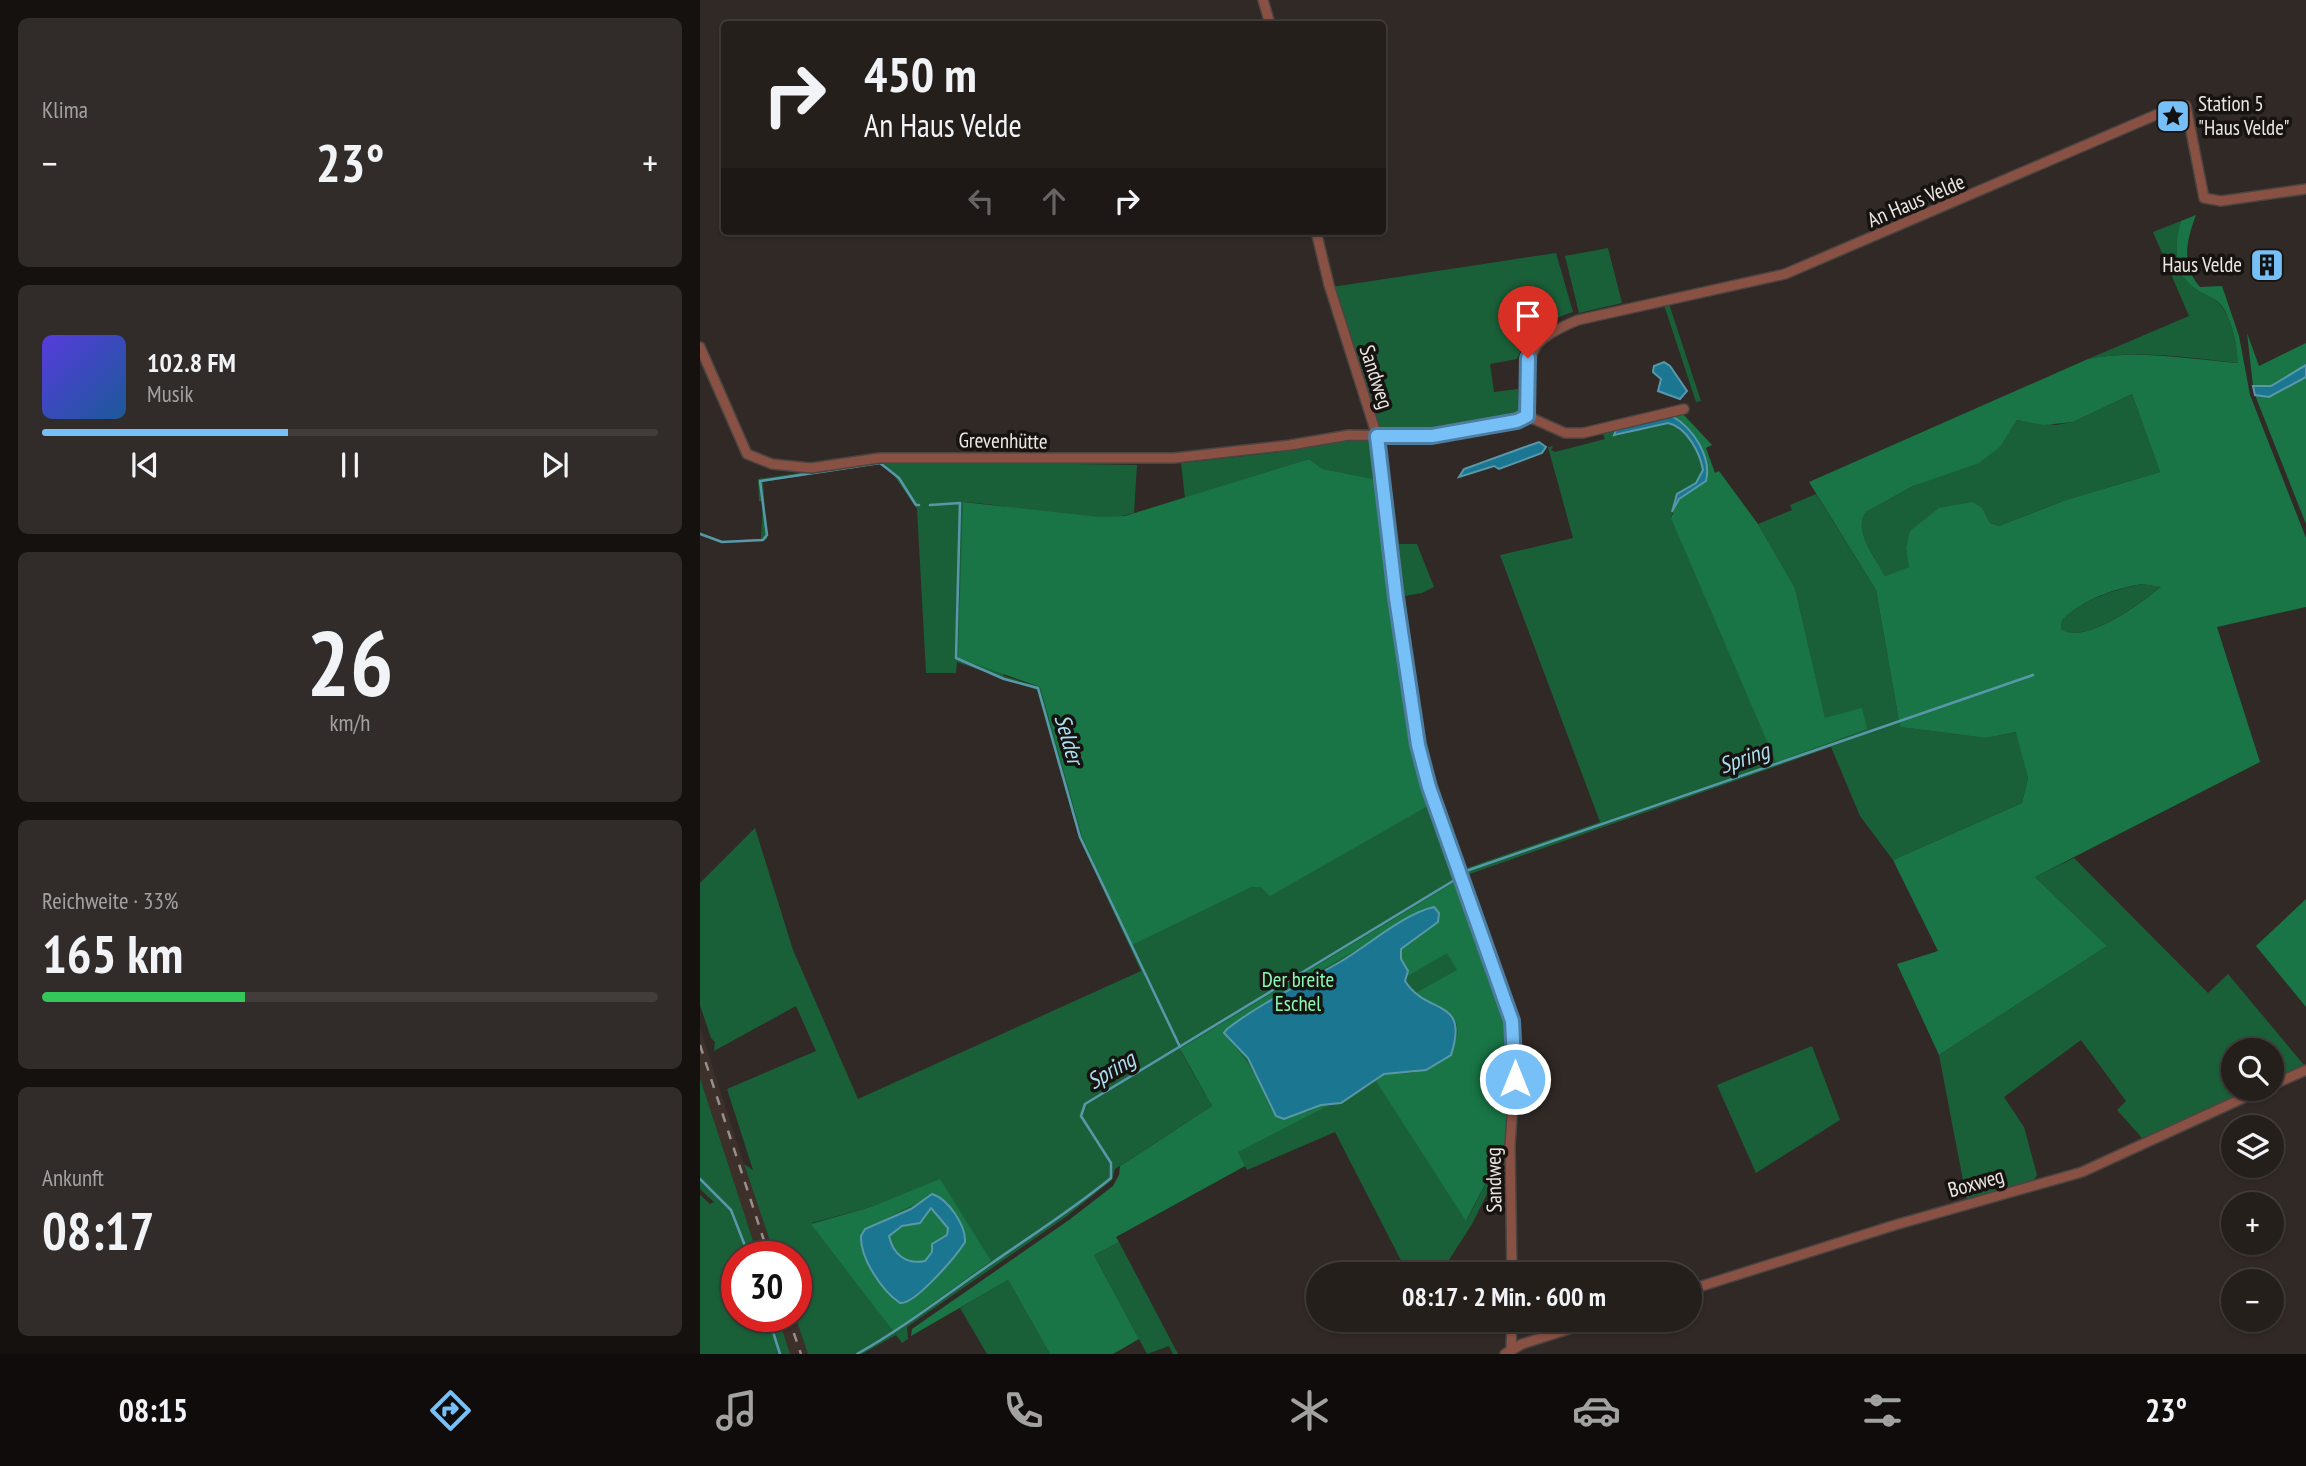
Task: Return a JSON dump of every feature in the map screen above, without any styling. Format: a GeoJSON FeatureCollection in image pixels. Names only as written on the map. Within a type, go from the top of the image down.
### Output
{"type":"FeatureCollection","features":[{"type":"Feature","properties":{"kind":"street"},"geometry":{"type":"LineString","coordinates":[[1263,0],[1269,21]]}},
{"type":"Feature","properties":{"kind":"street","name":"An Haus Velde"},"geometry":{"type":"LineString","coordinates":[[1527,416],[1528,358],[1538,341],[1554,330],[1578,320],[1785,274],[1954,204],[2172,108],[2186,106],[2204,198],[2221,201],[2306,189]]}},
{"type":"Feature","properties":{"kind":"street","name":"Sandweg"},"geometry":{"type":"LineString","coordinates":[[1317,235],[1329,285],[1377,436],[1396,598],[1418,745],[1429,787],[1512,1021],[1516,1057],[1510,1145],[1512,1262]]}},
{"type":"Feature","properties":{"kind":"street","name":"Grevenhütte"},"geometry":{"type":"LineString","coordinates":[[700,347],[747,454],[772,464],[811,468],[879,458],[1174,458],[1290,445],[1349,435],[1377,436]]}},
{"type":"Feature","properties":{"kind":"street"},"geometry":{"type":"LineString","coordinates":[[1377,436],[1432,436],[1517,421],[1527,416],[1565,433],[1583,433],[1684,409]]}},
{"type":"Feature","properties":{"kind":"street"},"geometry":{"type":"LineString","coordinates":[[2284,1080],[2306,1070]]}},
{"type":"Feature","properties":{"kind":"street","name":"Boxweg"},"geometry":{"type":"LineString","coordinates":[[1702,1286],[1895,1225],[2082,1172],[2237,1101]]}},
{"type":"Feature","properties":{"kind":"street"},"geometry":{"type":"LineString","coordinates":[[1511,1332],[1509,1353],[1565,1332]]}},
{"type":"Feature","properties":{"kind":"shaded area"},"geometry":{"type":"Polygon","coordinates":[[[700,1028],[770,1241],[753,1241],[700,1078],[700,1028]]]}},
{"type":"Feature","properties":{"kind":"shaded area"},"geometry":{"type":"Polygon","coordinates":[[[783,1332],[800,1332],[808,1354],[790,1354],[783,1332]]]}},
{"type":"Feature","properties":{"kind":"green space"},"geometry":{"type":"Polygon","coordinates":[[[2196,215],[2187,252],[2190,270],[2200,287],[2222,286],[2239,336],[2250,395],[2306,538],[2306,607],[2217,627],[2260,762],[2035,877],[2107,946],[1939,1055],[1897,964],[1938,951],[1893,860],[2022,803],[2028,778],[2016,732],[1986,738],[1900,727],[1876,590],[1809,482],[2088,359],[2144,355],[2238,363],[2234,335],[2224,309],[2218,302],[2193,287],[2182,273],[2176,247],[2181,221],[2196,215]],[[2132,394],[2073,422],[2044,425],[2017,420],[2001,446],[1979,463],[1913,486],[1866,512],[1862,519],[1863,535],[1885,576],[1909,567],[1906,548],[1910,531],[1939,508],[1973,502],[1983,509],[1990,523],[1999,526],[2066,500],[2160,472],[2132,394]],[[2142,584],[2110,592],[2089,601],[2062,620],[2061,629],[2071,633],[2098,627],[2113,620],[2161,587],[2142,584]]]}},
{"type":"Feature","properties":{"kind":"green space"},"geometry":{"type":"Polygon","coordinates":[[[2181,221],[2176,247],[2182,273],[2193,287],[2214,299],[2224,310],[2232,329],[2239,363],[2144,355],[2088,359],[2189,316],[2153,232],[2181,221]]]}},
{"type":"Feature","properties":{"kind":"green space"},"geometry":{"type":"Polygon","coordinates":[[[1608,248],[1622,303],[1579,313],[1565,256],[1608,248]]]}},
{"type":"Feature","properties":{"kind":"green space"},"geometry":{"type":"Polygon","coordinates":[[[1556,253],[1573,312],[1539,328],[1526,341],[1517,359],[1490,364],[1494,392],[1518,389],[1519,403],[1525,403],[1521,411],[1476,425],[1411,432],[1381,432],[1332,287],[1556,253]]]}},
{"type":"Feature","properties":{"kind":"green space"},"geometry":{"type":"Polygon","coordinates":[[[1669,304],[1701,401],[1696,402],[1664,305],[1669,304]]]}},
{"type":"Feature","properties":{"kind":"green space"},"geometry":{"type":"Polygon","coordinates":[[[2247,333],[2259,366],[2306,343],[2306,365],[2271,386],[2253,386],[2247,333]]]}},
{"type":"Feature","properties":{"kind":"green space"},"geometry":{"type":"Polygon","coordinates":[[[2306,377],[2306,524],[2255,395],[2269,397],[2306,377]]]}},
{"type":"Feature","properties":{"kind":"green space"},"geometry":{"type":"Polygon","coordinates":[[[2132,394],[2160,472],[2066,500],[1999,526],[1990,523],[1983,509],[1906,548],[1910,567],[1885,576],[1863,535],[1862,519],[1866,512],[1913,486],[2001,446],[2017,420],[2056,425],[2073,422],[2132,394]]]}},
{"type":"Feature","properties":{"kind":"green space"},"geometry":{"type":"Polygon","coordinates":[[[1683,414],[1712,445],[1706,448],[1715,473],[1719,471],[1758,524],[1795,588],[1825,718],[1862,708],[1867,729],[1776,762],[1671,518],[1679,499],[1706,481],[1702,450],[1672,416],[1683,414]]]}},
{"type":"Feature","properties":{"kind":"green space"},"geometry":{"type":"Polygon","coordinates":[[[1668,423],[1687,435],[1699,456],[1703,470],[1696,483],[1677,494],[1671,518],[1825,719],[1795,588],[1758,524],[1792,510],[1790,505],[1816,494],[1876,590],[1900,727],[1986,738],[2017,732],[2028,778],[2022,803],[1893,860],[1860,816],[1831,747],[1464,876],[1464,869],[1600,822],[1500,555],[1573,538],[1548,447],[1553,446],[1551,450],[1555,452],[1605,439],[1603,434],[1616,430],[1616,436],[1668,423]]]}},
{"type":"Feature","properties":{"kind":"green space"},"geometry":{"type":"Polygon","coordinates":[[[1353,439],[1375,442],[1379,480],[1323,469],[1309,459],[1185,498],[1181,463],[1273,453],[1353,439]]]}},
{"type":"Feature","properties":{"kind":"green space"},"geometry":{"type":"Polygon","coordinates":[[[1385,439],[1399,544],[1417,544],[1434,587],[1422,593],[1405,596],[1429,776],[1415,711],[1381,443],[1385,439]]]}},
{"type":"Feature","properties":{"kind":"green space"},"geometry":{"type":"Polygon","coordinates":[[[1309,459],[1323,469],[1379,480],[1402,659],[1433,803],[1270,896],[1261,887],[1251,887],[1132,945],[1082,837],[1040,687],[958,658],[963,502],[1099,517],[1125,516],[1309,459]]]}},
{"type":"Feature","properties":{"kind":"green space","name":"Der breite Eschel"},"geometry":{"type":"Polygon","coordinates":[[[880,461],[1137,465],[1134,513],[1113,517],[1071,517],[963,502],[1004,676],[1040,687],[1082,837],[1247,885],[1433,803],[1460,879],[1453,885],[1503,1020],[1467,1220],[1507,1142],[1508,1164],[1501,1166],[1472,1224],[1448,1262],[1402,1262],[1335,1132],[1247,1170],[1186,1057],[1180,1050],[1212,1106],[1115,1169],[1112,1180],[1067,1216],[907,1327],[908,1339],[902,1343],[896,1335],[862,1354],[808,1354],[800,1332],[812,1332],[812,1241],[770,1241],[744,1164],[753,1170],[727,1089],[816,1051],[796,1006],[714,1051],[715,1042],[711,1038],[700,1005],[700,883],[755,828],[793,950],[858,1099],[1141,971],[1079,838],[1037,690],[957,662],[956,673],[926,673],[917,509],[891,471],[880,464],[763,482],[767,539],[722,543],[700,535],[700,532],[722,541],[761,539],[763,501],[759,501],[758,479],[880,461]],[[874,1206],[812,1223],[893,1331],[874,1206]]]}},
{"type":"Feature","properties":{"kind":"green space"},"geometry":{"type":"Polygon","coordinates":[[[2142,584],[2161,587],[2098,627],[2071,633],[2061,629],[2062,620],[2089,601],[2110,592],[2142,584]]]}},
{"type":"Feature","properties":{"kind":"green space"},"geometry":{"type":"Polygon","coordinates":[[[2074,858],[2208,993],[2228,974],[2281,1038],[2221,1038],[2221,1101],[2227,1101],[2142,1138],[2117,1110],[2126,1101],[2081,1040],[2004,1097],[2024,1127],[2037,1175],[2031,1184],[1967,1201],[1939,1055],[2107,946],[2035,877],[2074,858]]]}},
{"type":"Feature","properties":{"kind":"green space"},"geometry":{"type":"Polygon","coordinates":[[[1460,879],[1509,1022],[1512,1048],[1507,1142],[1466,1221],[1376,1081],[1384,1074],[1413,1073],[1450,1055],[1458,1033],[1457,1024],[1445,1009],[1414,994],[1457,970],[1447,953],[1406,977],[1408,971],[1401,959],[1401,949],[1438,922],[1429,908],[1266,1002],[1224,1033],[1251,1068],[1270,1108],[1308,1112],[1321,1105],[1329,1105],[1238,1152],[1245,1166],[1116,1237],[1119,1242],[1094,1255],[1139,1339],[1113,1354],[1050,1354],[1008,1280],[911,1336],[912,1329],[1069,1220],[1113,1186],[1120,1166],[1212,1106],[1180,1049],[1460,879]]]}},
{"type":"Feature","properties":{"kind":"green space"},"geometry":{"type":"Polygon","coordinates":[[[2306,899],[2306,1007],[2256,946],[2306,899]]]}},
{"type":"Feature","properties":{"kind":"green space"},"geometry":{"type":"Polygon","coordinates":[[[2284,1041],[2304,1065],[2284,1074],[2284,1041]]]}},
{"type":"Feature","properties":{"kind":"green space"},"geometry":{"type":"Polygon","coordinates":[[[1812,1046],[1840,1120],[1756,1173],[1717,1085],[1812,1046]]]}},
{"type":"Feature","properties":{"kind":"green space"},"geometry":{"type":"Polygon","coordinates":[[[700,1078],[753,1241],[721,1241],[721,1332],[783,1332],[790,1354],[700,1354],[700,1195],[710,1204],[714,1202],[700,1189],[700,1078]]]}},
{"type":"Feature","properties":{"kind":"green space"},"geometry":{"type":"Polygon","coordinates":[[[940,1179],[991,1261],[893,1331],[811,1224],[874,1206],[940,1179]],[[919,1202],[865,1229],[883,1287],[900,1303],[938,1275],[966,1237],[948,1205],[919,1202]]]}},
{"type":"Feature","properties":{"kind":"green space"},"geometry":{"type":"Polygon","coordinates":[[[931,1208],[948,1228],[947,1235],[932,1244],[932,1252],[925,1261],[907,1260],[894,1248],[889,1236],[902,1226],[920,1223],[931,1208]]]}},
{"type":"Feature","properties":{"kind":"green space"},"geometry":{"type":"Polygon","coordinates":[[[1119,1242],[1178,1354],[1173,1354],[1169,1346],[1147,1354],[1094,1255],[1119,1242]]]}},
{"type":"Feature","properties":{"kind":"green space"},"geometry":{"type":"Polygon","coordinates":[[[1008,1280],[1050,1354],[987,1354],[960,1308],[1008,1280]]]}},
{"type":"Feature","properties":{"kind":"water"},"geometry":{"type":"Polygon","coordinates":[[[1664,362],[1670,366],[1687,391],[1680,399],[1658,391],[1661,379],[1653,372],[1654,366],[1664,362]]]}},
{"type":"Feature","properties":{"kind":"water"},"geometry":{"type":"Polygon","coordinates":[[[2306,365],[2306,377],[2269,397],[2255,395],[2253,386],[2271,386],[2306,365]]]}},
{"type":"Feature","properties":{"kind":"water"},"geometry":{"type":"Polygon","coordinates":[[[1672,416],[1687,428],[1699,444],[1707,472],[1706,481],[1679,499],[1672,512],[1677,494],[1696,483],[1703,470],[1696,449],[1687,435],[1668,423],[1614,435],[1616,430],[1672,416]]]}},
{"type":"Feature","properties":{"kind":"water"},"geometry":{"type":"Polygon","coordinates":[[[1539,442],[1546,447],[1542,453],[1499,469],[1494,466],[1459,477],[1464,469],[1539,442]]]}},
{"type":"Feature","properties":{"kind":"water"},"geometry":{"type":"Polygon","coordinates":[[[1434,907],[1439,913],[1438,922],[1401,949],[1401,959],[1408,971],[1405,981],[1414,992],[1451,1015],[1455,1024],[1455,1037],[1451,1055],[1426,1070],[1384,1074],[1341,1103],[1321,1105],[1284,1119],[1276,1116],[1248,1058],[1224,1033],[1227,1029],[1268,1002],[1340,962],[1398,923],[1434,907]]]}},
{"type":"Feature","properties":{"kind":"water"},"geometry":{"type":"Polygon","coordinates":[[[932,1194],[938,1197],[950,1207],[959,1221],[965,1242],[925,1288],[900,1303],[886,1291],[873,1273],[864,1254],[861,1236],[865,1229],[911,1209],[932,1194]],[[931,1208],[920,1223],[902,1226],[889,1236],[901,1257],[918,1262],[925,1261],[932,1252],[932,1244],[947,1235],[948,1228],[931,1208]]]}},
{"type":"Feature","properties":{"kind":"waterway","name":"Selder"},"geometry":{"type":"LineString","coordinates":[[700,534],[722,542],[763,540],[767,535],[760,481],[880,463],[899,478],[916,505],[919,505]]}},
{"type":"Feature","properties":{"kind":"waterway","name":"Selder"},"geometry":{"type":"LineString","coordinates":[[930,505],[960,503],[956,658],[1004,679],[1038,688],[1080,837],[1180,1047]]}},
{"type":"Feature","properties":{"kind":"waterway","name":"Spring"},"geometry":{"type":"LineString","coordinates":[[1466,871],[2033,675]]}},
{"type":"Feature","properties":{"kind":"waterway","name":"Spring"},"geometry":{"type":"LineString","coordinates":[[857,1354],[926,1310],[1067,1212],[1111,1178],[1111,1163],[1081,1116],[1085,1104],[1453,881]]}},
{"type":"Feature","properties":{"kind":"waterway"},"geometry":{"type":"LineString","coordinates":[[700,1179],[731,1210],[743,1241]]}},
{"type":"Feature","properties":{"kind":"waterway"},"geometry":{"type":"LineString","coordinates":[[773,1332],[780,1354]]}},
{"type":"Feature","properties":{"kind":"railway"},"geometry":{"type":"LineString","coordinates":[[700,1045],[764,1241]]}},
{"type":"Feature","properties":{"kind":"railway"},"geometry":{"type":"LineString","coordinates":[[793,1332],[801,1354]]}},
{"type":"Feature","properties":{"kind":"place","name":"Station 5 \"Haus Velde\""},"geometry":{"type":"Point","coordinates":[2173,116]}},
{"type":"Feature","properties":{"kind":"place","name":"Haus Velde"},"geometry":{"type":"Point","coordinates":[2267,265]}},
{"type":"Feature","properties":{"kind":"route"},"geometry":{"type":"LineString","coordinates":[[1515,1079],[1516,1057],[1512,1021],[1429,787],[1418,745],[1396,598],[1377,436],[1432,436],[1517,421],[1527,416],[1530,401],[1528,358]]}}]}
